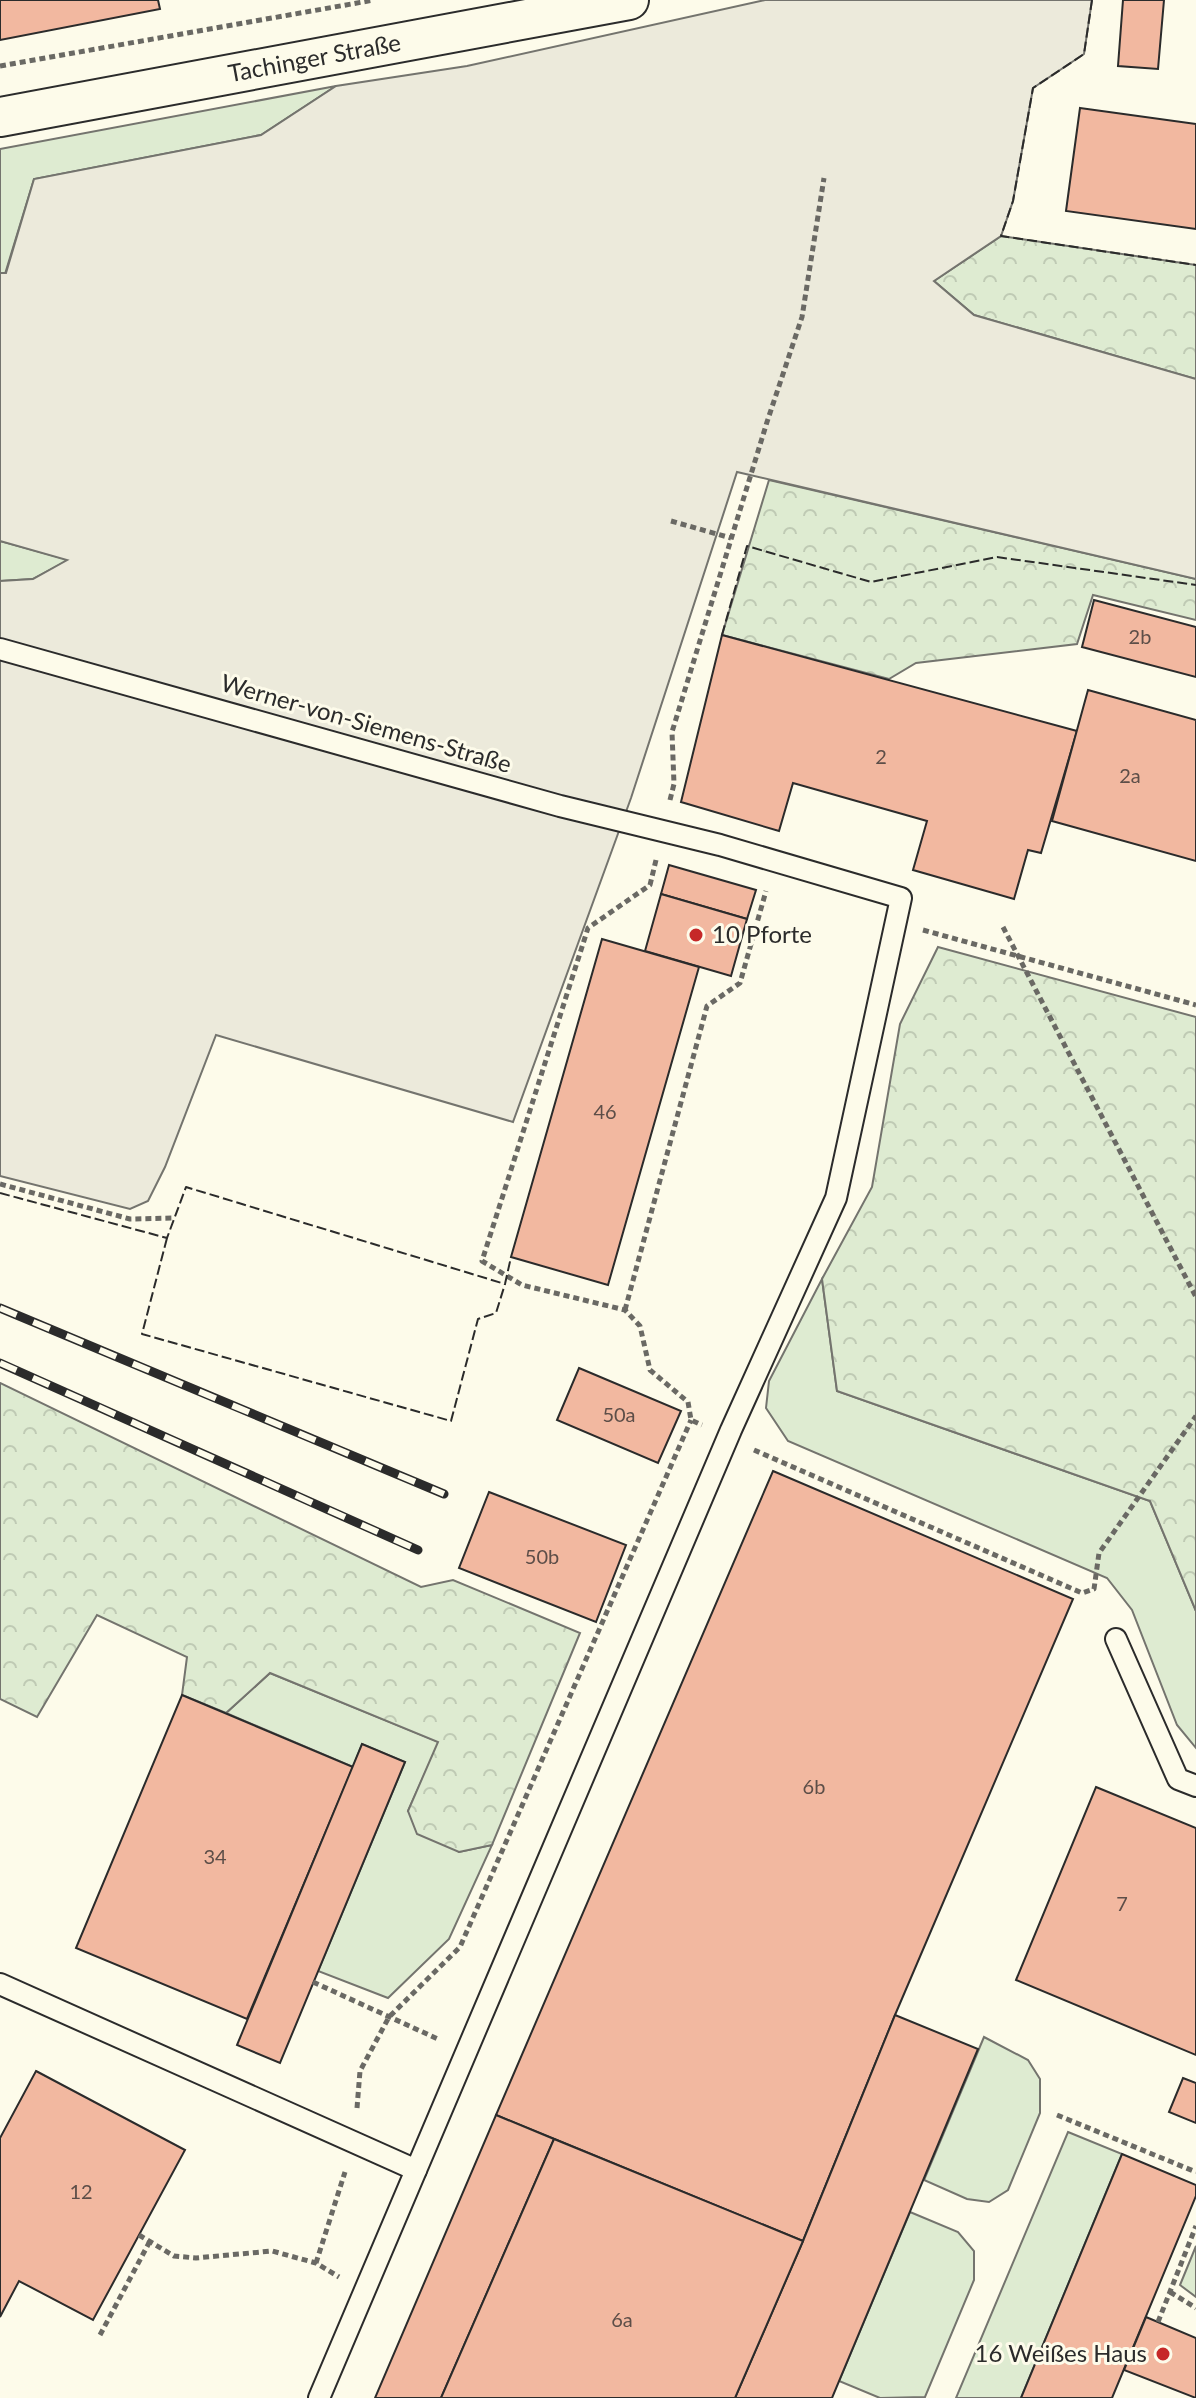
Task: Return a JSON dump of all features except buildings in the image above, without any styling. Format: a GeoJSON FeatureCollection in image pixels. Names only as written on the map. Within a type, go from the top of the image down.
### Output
{"type":"FeatureCollection","features":[{"type":"Feature","properties":{"kind":"street","name":"Tachinger Straße"},"geometry":{"type":"LineString","coordinates":[[0,117],[629,0]]}},
{"type":"Feature","properties":{"kind":"lane","name":"Werner-von-Siemens-Straße"},"geometry":{"type":"LineString","coordinates":[[0,649],[560,806],[720,845],[901,898],[836,1198],[727,1438]]}},
{"type":"Feature","properties":{"kind":"lane"},"geometry":{"type":"LineString","coordinates":[[319,2398],[727,1438]]}},
{"type":"Feature","properties":{"kind":"lane"},"geometry":{"type":"LineString","coordinates":[[1116,1639],[1178,1779],[1196,1786]]}},
{"type":"Feature","properties":{"kind":"lane"},"geometry":{"type":"LineString","coordinates":[[0,1984],[416,2170]]}},
{"type":"Feature","properties":{"kind":"path"},"geometry":{"type":"LineString","coordinates":[[0,66],[374,0]]}},
{"type":"Feature","properties":{"kind":"path"},"geometry":{"type":"LineString","coordinates":[[671,521],[731,538]]}},
{"type":"Feature","properties":{"kind":"path"},"geometry":{"type":"LineString","coordinates":[[625,1310],[707,1006],[740,983],[767,885]]}},
{"type":"Feature","properties":{"kind":"path"},"geometry":{"type":"LineString","coordinates":[[1003,927],[1196,1297]]}},
{"type":"Feature","properties":{"kind":"path"},"geometry":{"type":"LineString","coordinates":[[1020,958],[1196,1005]]}},
{"type":"Feature","properties":{"kind":"path"},"geometry":{"type":"LineString","coordinates":[[0,1184],[130,1219],[174,1218]]}},
{"type":"Feature","properties":{"kind":"path"},"geometry":{"type":"LineString","coordinates":[[727,1438],[1082,1593],[1094,1589],[1099,1553],[1196,1416]]}},
{"type":"Feature","properties":{"kind":"path"},"geometry":{"type":"LineString","coordinates":[[316,2263],[355,2143],[360,2071],[389,2017],[460,1947],[691,1420]]}},
{"type":"Feature","properties":{"kind":"path"},"geometry":{"type":"LineString","coordinates":[[313,1982],[467,2052]]}},
{"type":"Feature","properties":{"kind":"path"},"geometry":{"type":"LineString","coordinates":[[1057,2115],[1196,2172]]}},
{"type":"Feature","properties":{"kind":"path"},"geometry":{"type":"LineString","coordinates":[[1158,2322],[1196,2226]]}},
{"type":"Feature","properties":{"kind":"path"},"geometry":{"type":"LineString","coordinates":[[139,2235],[174,2256],[196,2258],[272,2251],[316,2263],[365,2291]]}},
{"type":"Feature","properties":{"kind":"path"},"geometry":{"type":"LineString","coordinates":[[100,2335],[150,2241]]}},
{"type":"Feature","properties":{"kind":"path"},"geometry":{"type":"LineString","coordinates":[[1170,2292],[1196,2308]]}},
{"type":"Feature","properties":{"kind":"green space"},"geometry":{"type":"Polygon","coordinates":[[[336,86],[261,135],[34,179],[5,274],[0,273],[0,149],[336,86]]]}},
{"type":"Feature","properties":{"kind":"green space"},"geometry":{"type":"Polygon","coordinates":[[[1001,236],[1196,265],[1196,379],[974,315],[934,281],[1001,236]]]}},
{"type":"Feature","properties":{"kind":"green space"},"geometry":{"type":"Polygon","coordinates":[[[769,480],[1196,579],[1196,620],[1093,595],[1077,644],[916,663],[889,679],[722,635],[769,480]]]}},
{"type":"Feature","properties":{"kind":"green space"},"geometry":{"type":"Polygon","coordinates":[[[0,541],[69,560],[33,579],[0,581],[0,541]]]}},
{"type":"Feature","properties":{"kind":"green space"},"geometry":{"type":"Polygon","coordinates":[[[938,947],[1196,1017],[1196,1611],[1150,1501],[837,1391],[822,1279],[872,1187],[900,1024],[938,947]]]}},
{"type":"Feature","properties":{"kind":"green space"},"geometry":{"type":"Polygon","coordinates":[[[822,1279],[837,1391],[1150,1501],[1196,1611],[1196,1748],[1177,1725],[1132,1610],[1107,1578],[788,1441],[766,1408],[769,1381],[822,1279]]]}},
{"type":"Feature","properties":{"kind":"green space"},"geometry":{"type":"Polygon","coordinates":[[[0,1383],[421,1587],[453,1580],[580,1633],[492,1845],[459,1852],[417,1834],[408,1811],[438,1742],[270,1673],[226,1713],[182,1695],[187,1657],[97,1615],[37,1717],[0,1699],[0,1383]]]}},
{"type":"Feature","properties":{"kind":"green space"},"geometry":{"type":"Polygon","coordinates":[[[270,1673],[439,1742],[408,1811],[459,1852],[492,1845],[449,1939],[388,1998],[318,1971],[405,1762],[362,1744],[353,1767],[226,1713],[270,1673]]]}},
{"type":"Feature","properties":{"kind":"green space"},"geometry":{"type":"Polygon","coordinates":[[[984,2037],[1028,2060],[1040,2079],[1040,2113],[1008,2190],[989,2202],[967,2199],[924,2180],[984,2037]]]}},
{"type":"Feature","properties":{"kind":"green space"},"geometry":{"type":"Polygon","coordinates":[[[1068,2132],[1122,2154],[1021,2398],[956,2398],[1068,2132]]]}},
{"type":"Feature","properties":{"kind":"green space"},"geometry":{"type":"Polygon","coordinates":[[[910,2212],[958,2232],[974,2251],[974,2280],[925,2397],[880,2398],[839,2381],[910,2212]]]}},
{"type":"Feature","properties":{"kind":"green space"},"geometry":{"type":"Polygon","coordinates":[[[1196,2246],[1196,2297],[1180,2285],[1196,2246]]]}},
{"type":"Feature","properties":{"kind":"shaded area"},"geometry":{"type":"Polygon","coordinates":[[[765,0],[1092,0],[1084,54],[1033,88],[1013,201],[1001,236],[934,281],[974,315],[1196,379],[1196,579],[737,472],[631,798],[513,1122],[216,1035],[165,1167],[148,1201],[130,1209],[0,1176],[0,581],[33,579],[67,560],[0,541],[0,273],[6,273],[34,179],[261,135],[336,86],[467,66],[765,0]]]}},
{"type":"Feature","properties":{"kind":"railway"},"geometry":{"type":"LineString","coordinates":[[0,1308],[444,1494]]}},
{"type":"Feature","properties":{"kind":"railway"},"geometry":{"type":"LineString","coordinates":[[0,1363],[418,1550]]}},
{"type":"Feature","properties":{"kind":"fence"},"geometry":{"type":"LineString","coordinates":[[1092,0],[1084,54],[1033,88],[1013,201],[1001,236],[1196,265]]}},
{"type":"Feature","properties":{"kind":"fence"},"geometry":{"type":"LineString","coordinates":[[722,635],[747,546],[871,582],[997,557],[1196,585]]}},
{"type":"Feature","properties":{"kind":"fence"},"geometry":{"type":"LineString","coordinates":[[0,1193],[167,1238],[186,1187],[505,1284],[511,1257]]}},
{"type":"Feature","properties":{"kind":"fence"},"geometry":{"type":"LineString","coordinates":[[167,1238],[142,1334],[451,1421],[478,1319],[496,1313],[505,1284]]}},
{"type":"Feature","properties":{"kind":"place","name":"10 Pforte"},"geometry":{"type":"Point","coordinates":[696,935]}},
{"type":"Feature","properties":{"kind":"place","name":"16 Weißes Haus"},"geometry":{"type":"Point","coordinates":[1163,2354]}}]}
